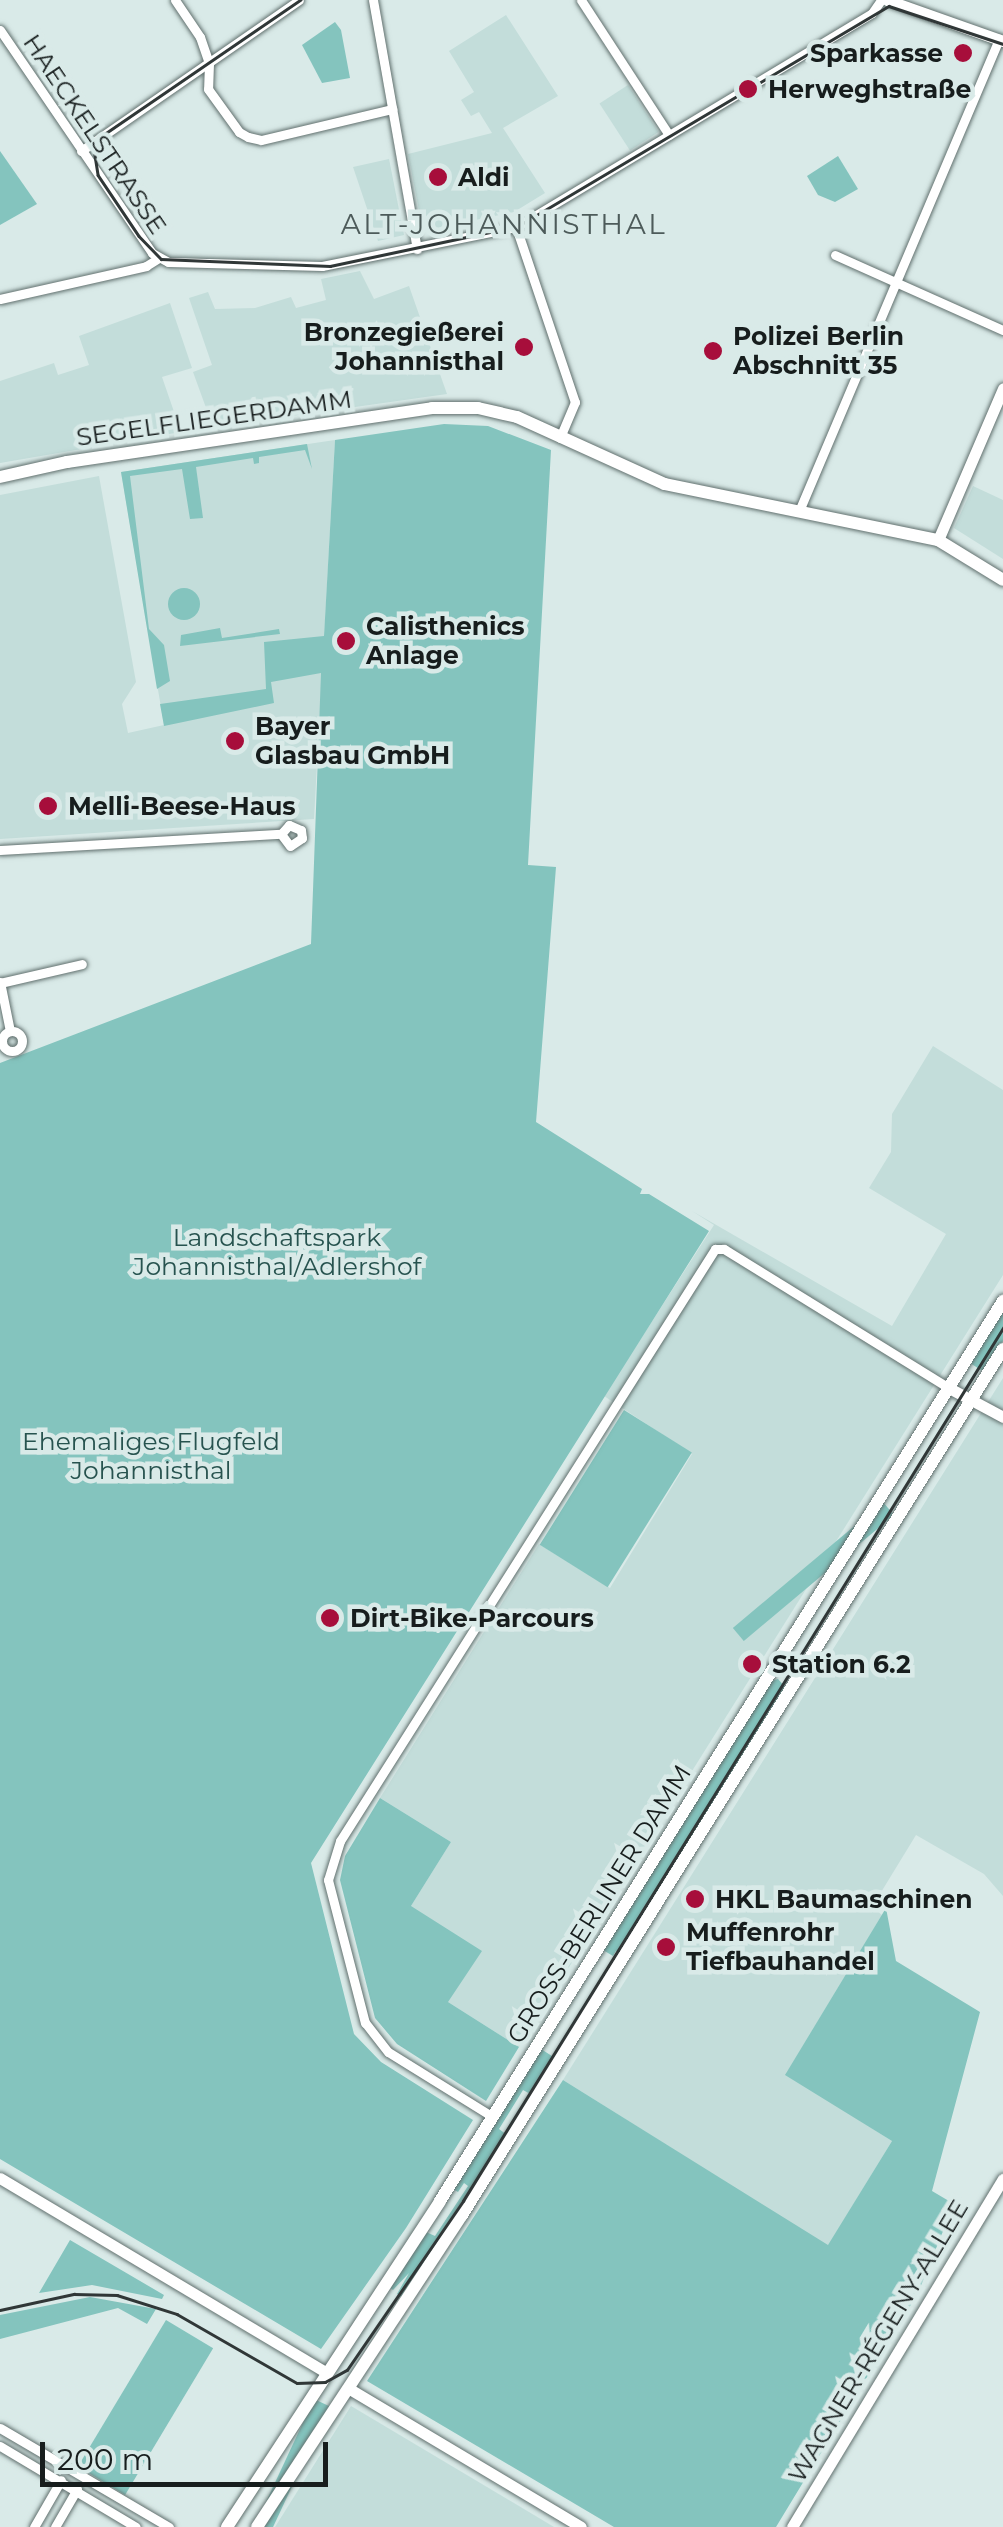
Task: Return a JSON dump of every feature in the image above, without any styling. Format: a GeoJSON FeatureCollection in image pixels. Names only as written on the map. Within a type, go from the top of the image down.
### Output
{"type":"FeatureCollection","features":[{"type":"Feature","properties":{"kind":"main road","name":"SEGELFLIEGERDAMM"},"geometry":{"type":"LineString","coordinates":[[0,477],[67,462],[443,407],[490,410],[665,484],[938,540],[1003,580]]}},
{"type":"Feature","properties":{"kind":"main road","name":"GROSS-BERLINER DAMM"},"geometry":{"type":"LineString","coordinates":[[227,2527],[493,2116],[1003,1301]]}},
{"type":"Feature","properties":{"kind":"main road","name":"GROSS-BERLINER DAMM"},"geometry":{"type":"LineString","coordinates":[[257,2527],[462,2215],[1003,1349]]}},
{"type":"Feature","properties":{"kind":"main road"},"geometry":{"type":"LineString","coordinates":[[326,2372],[348,2388]]}},
{"type":"Feature","properties":{"kind":"street"},"geometry":{"type":"LineString","coordinates":[[175,0],[200,37],[208,63],[208,89],[239,132],[253,139],[392,109]]}},
{"type":"Feature","properties":{"kind":"street"},"geometry":{"type":"LineString","coordinates":[[81,150],[299,0]]}},
{"type":"Feature","properties":{"kind":"street"},"geometry":{"type":"LineString","coordinates":[[373,0],[417,249]]}},
{"type":"Feature","properties":{"kind":"street"},"geometry":{"type":"LineString","coordinates":[[581,0],[669,135]]}},
{"type":"Feature","properties":{"kind":"street"},"geometry":{"type":"LineString","coordinates":[[0,299],[146,266],[159,258],[168,262],[322,266],[516,226],[874,12],[884,0],[1001,40],[799,511]]}},
{"type":"Feature","properties":{"kind":"street","name":"HAECKELSTRASSE"},"geometry":{"type":"LineString","coordinates":[[0,30],[159,258]]}},
{"type":"Feature","properties":{"kind":"street"},"geometry":{"type":"LineString","coordinates":[[516,226],[575,402],[560,438]]}},
{"type":"Feature","properties":{"kind":"street"},"geometry":{"type":"LineString","coordinates":[[835,256],[1003,330]]}},
{"type":"Feature","properties":{"kind":"street"},"geometry":{"type":"LineString","coordinates":[[938,540],[1003,388]]}},
{"type":"Feature","properties":{"kind":"street"},"geometry":{"type":"LineString","coordinates":[[0,850],[281,834]]}},
{"type":"Feature","properties":{"kind":"street"},"geometry":{"type":"LineString","coordinates":[[10,1031],[0,982],[82,964]]}},
{"type":"Feature","properties":{"kind":"street"},"geometry":{"type":"LineString","coordinates":[[493,2116],[388,2052],[366,2023],[328,1880],[334,1854],[714,1249],[724,1249],[949,1388],[1003,1416]]}},
{"type":"Feature","properties":{"kind":"street"},"geometry":{"type":"LineString","coordinates":[[0,2178],[326,2372]]}},
{"type":"Feature","properties":{"kind":"street","name":"WAGNER-RÉGENY-ALLEE"},"geometry":{"type":"LineString","coordinates":[[792,2527],[1003,2179]]}},
{"type":"Feature","properties":{"kind":"street"},"geometry":{"type":"LineString","coordinates":[[348,2388],[581,2527]]}},
{"type":"Feature","properties":{"kind":"street"},"geometry":{"type":"LineString","coordinates":[[0,2428],[169,2527]]}},
{"type":"Feature","properties":{"kind":"street"},"geometry":{"type":"LineString","coordinates":[[0,2446],[136,2527]]}},
{"type":"Feature","properties":{"kind":"street"},"geometry":{"type":"LineString","coordinates":[[34,2527],[66,2468]]}},
{"type":"Feature","properties":{"kind":"street"},"geometry":{"type":"LineString","coordinates":[[55,2527],[84,2478]]}},
{"type":"Feature","properties":{"kind":"shaded area"},"geometry":{"type":"Polygon","coordinates":[[[506,15],[558,96],[503,128],[545,193],[514,212],[423,231],[408,154],[492,133],[479,112],[471,116],[461,100],[474,92],[449,51],[506,15]]]}},
{"type":"Feature","properties":{"kind":"shaded area"},"geometry":{"type":"Polygon","coordinates":[[[628,85],[658,132],[630,150],[599,104],[628,85]]]}},
{"type":"Feature","properties":{"kind":"shaded area"},"geometry":{"type":"Polygon","coordinates":[[[389,159],[404,235],[378,241],[353,167],[389,159]]]}},
{"type":"Feature","properties":{"kind":"shaded area"},"geometry":{"type":"Polygon","coordinates":[[[360,271],[374,299],[409,286],[447,394],[213,427],[193,372],[212,365],[189,298],[208,292],[215,309],[255,308],[291,297],[296,308],[326,300],[321,279],[360,271]]]}},
{"type":"Feature","properties":{"kind":"shaded area"},"geometry":{"type":"Polygon","coordinates":[[[170,303],[192,368],[162,377],[181,432],[0,463],[0,381],[54,363],[58,375],[89,365],[79,336],[170,303]]]}},
{"type":"Feature","properties":{"kind":"shaded area"},"geometry":{"type":"Polygon","coordinates":[[[335,440],[314,819],[0,839],[0,495],[99,476],[136,682],[122,704],[128,733],[164,725],[121,472],[335,440]]]}},
{"type":"Feature","properties":{"kind":"shaded area"},"geometry":{"type":"Polygon","coordinates":[[[973,486],[1003,500],[1003,559],[954,528],[973,486]]]}},
{"type":"Feature","properties":{"kind":"shaded area"},"geometry":{"type":"Polygon","coordinates":[[[933,1046],[1003,1090],[1003,1275],[519,2047],[448,2002],[411,1906],[451,1842],[380,1798],[539,1544],[610,1588],[692,1454],[604,1396],[714,1225],[692,1211],[892,1326],[946,1234],[869,1188],[891,1152],[892,1114],[933,1046]]]}},
{"type":"Feature","properties":{"kind":"shaded area"},"geometry":{"type":"Polygon","coordinates":[[[1003,1378],[1003,1896],[984,1874],[916,1835],[872,1907],[882,1915],[786,2074],[892,2141],[828,2246],[563,2080],[1003,1378]]]}},
{"type":"Feature","properties":{"kind":"shaded area"},"geometry":{"type":"Polygon","coordinates":[[[351,2406],[497,2493],[554,2527],[275,2527],[351,2406]]]}},
{"type":"Feature","properties":{"kind":"green space"},"geometry":{"type":"Polygon","coordinates":[[[335,22],[341,30],[350,78],[322,83],[302,45],[335,22]]]}},
{"type":"Feature","properties":{"kind":"green space"},"geometry":{"type":"Polygon","coordinates":[[[0,151],[37,204],[0,225],[0,151]]]}},
{"type":"Feature","properties":{"kind":"green space"},"geometry":{"type":"Polygon","coordinates":[[[838,156],[858,189],[835,202],[818,195],[807,176],[838,156]]]}},
{"type":"Feature","properties":{"kind":"green space","name":"Landschaftspark Johannisthal/Adlershof"},"geometry":{"type":"Polygon","coordinates":[[[444,424],[488,426],[551,450],[528,865],[556,867],[536,1122],[642,1189],[640,1194],[649,1194],[709,1231],[311,1863],[354,2034],[381,2062],[473,2120],[406,2228],[321,2349],[0,2159],[0,1063],[311,944],[321,673],[271,682],[274,703],[164,726],[160,704],[266,689],[264,642],[324,636],[335,440],[444,424]]]}},
{"type":"Feature","properties":{"kind":"green space"},"geometry":{"type":"Polygon","coordinates":[[[307,444],[312,469],[305,450],[259,457],[259,463],[254,464],[253,458],[196,467],[203,518],[190,519],[182,469],[130,476],[149,629],[164,645],[170,681],[157,689],[121,472],[307,444]]]}},
{"type":"Feature","properties":{"kind":"green space"},"geometry":{"type":"Polygon","coordinates":[[[184,588],[195,593],[200,604],[195,615],[184,620],[173,615],[168,604],[173,593],[184,588]]]}},
{"type":"Feature","properties":{"kind":"green space"},"geometry":{"type":"Polygon","coordinates":[[[220,628],[222,638],[279,629],[280,634],[180,646],[181,635],[220,628]]]}},
{"type":"Feature","properties":{"kind":"green space"},"geometry":{"type":"Polygon","coordinates":[[[1003,1310],[1003,1341],[984,1372],[970,1363],[1003,1310]]]}},
{"type":"Feature","properties":{"kind":"green space"},"geometry":{"type":"Polygon","coordinates":[[[624,1410],[692,1452],[608,1587],[540,1545],[624,1410]]]}},
{"type":"Feature","properties":{"kind":"green space"},"geometry":{"type":"Polygon","coordinates":[[[883,1502],[894,1515],[744,1641],[733,1628],[883,1502]]]}},
{"type":"Feature","properties":{"kind":"green space"},"geometry":{"type":"Polygon","coordinates":[[[778,1679],[786,1688],[620,1954],[616,1951],[613,1956],[603,1950],[771,1681],[778,1679]]]}},
{"type":"Feature","properties":{"kind":"green space"},"geometry":{"type":"Polygon","coordinates":[[[380,1798],[451,1842],[411,1906],[482,1951],[448,2002],[519,2047],[486,2101],[397,2044],[375,2018],[340,1880],[345,1856],[380,1798]]]}},
{"type":"Feature","properties":{"kind":"green space"},"geometry":{"type":"Polygon","coordinates":[[[886,1908],[896,1961],[980,2012],[932,2191],[954,2204],[918,2293],[776,2527],[614,2527],[367,2381],[563,2080],[828,2245],[892,2141],[785,2075],[886,1908]]]}},
{"type":"Feature","properties":{"kind":"green space"},"geometry":{"type":"Polygon","coordinates":[[[541,2049],[555,2058],[532,2095],[523,2090],[499,2129],[507,2135],[402,2297],[397,2294],[409,2273],[393,2290],[389,2287],[426,2232],[435,2236],[468,2186],[464,2183],[458,2192],[453,2189],[541,2049]]]}},
{"type":"Feature","properties":{"kind":"green space"},"geometry":{"type":"Polygon","coordinates":[[[70,2240],[164,2295],[162,2299],[92,2285],[39,2293],[70,2240]]]}},
{"type":"Feature","properties":{"kind":"green space"},"geometry":{"type":"Polygon","coordinates":[[[90,2297],[156,2309],[147,2324],[118,2308],[0,2339],[0,2315],[90,2297]]]}},
{"type":"Feature","properties":{"kind":"green space"},"geometry":{"type":"Polygon","coordinates":[[[166,2320],[213,2348],[125,2495],[78,2467],[166,2320]]]}},
{"type":"Feature","properties":{"kind":"green space"},"geometry":{"type":"Polygon","coordinates":[[[314,2399],[329,2406],[273,2527],[254,2527],[314,2399]]]}},
{"type":"Feature","properties":{"kind":"tram line"},"geometry":{"type":"LineString","coordinates":[[301,0],[105,134],[94,149],[98,175],[139,236],[161,259],[330,266],[518,226],[889,6],[1003,44]]}},
{"type":"Feature","properties":{"kind":"tram line"},"geometry":{"type":"LineString","coordinates":[[0,2310],[74,2294],[117,2295],[177,2314],[297,2383],[325,2382],[347,2370],[463,2201],[1003,1328]]}},
{"type":"Feature","properties":{"kind":"place","name":"Sparkasse"},"geometry":{"type":"Point","coordinates":[963,53]}},
{"type":"Feature","properties":{"kind":"place","name":"Herweghstraße"},"geometry":{"type":"Point","coordinates":[748,89]}},
{"type":"Feature","properties":{"kind":"place","name":"Aldi"},"geometry":{"type":"Point","coordinates":[438,177]}},
{"type":"Feature","properties":{"kind":"place","name":"Bronzegießerei Johannisthal"},"geometry":{"type":"Point","coordinates":[524,347]}},
{"type":"Feature","properties":{"kind":"place","name":"Polizei Berlin Abschnitt 35"},"geometry":{"type":"Point","coordinates":[713,351]}},
{"type":"Feature","properties":{"kind":"place","name":"Calisthenics Anlage"},"geometry":{"type":"Point","coordinates":[346,641]}},
{"type":"Feature","properties":{"kind":"place","name":"Bayer Glasbau GmbH"},"geometry":{"type":"Point","coordinates":[235,741]}},
{"type":"Feature","properties":{"kind":"place","name":"Melli-Beese-Haus"},"geometry":{"type":"Point","coordinates":[48,806]}},
{"type":"Feature","properties":{"kind":"place","name":"Dirt-Bike-Parcours"},"geometry":{"type":"Point","coordinates":[330,1618]}},
{"type":"Feature","properties":{"kind":"place","name":"Station 6.2"},"geometry":{"type":"Point","coordinates":[752,1664]}},
{"type":"Feature","properties":{"kind":"place","name":"HKL Baumaschinen"},"geometry":{"type":"Point","coordinates":[695,1899]}},
{"type":"Feature","properties":{"kind":"place","name":"Muffenrohr Tiefbauhandel"},"geometry":{"type":"Point","coordinates":[666,1947]}},
{"type":"Feature","properties":{"kind":"district","name":"ALT-JOHANNISTHAL"},"geometry":{"type":"Point","coordinates":[504,224]}},
{"type":"Feature","properties":{"kind":"park label","name":"Ehemaliges Flugfeld Johannisthal"},"geometry":{"type":"Point","coordinates":[151,1456]}}]}
